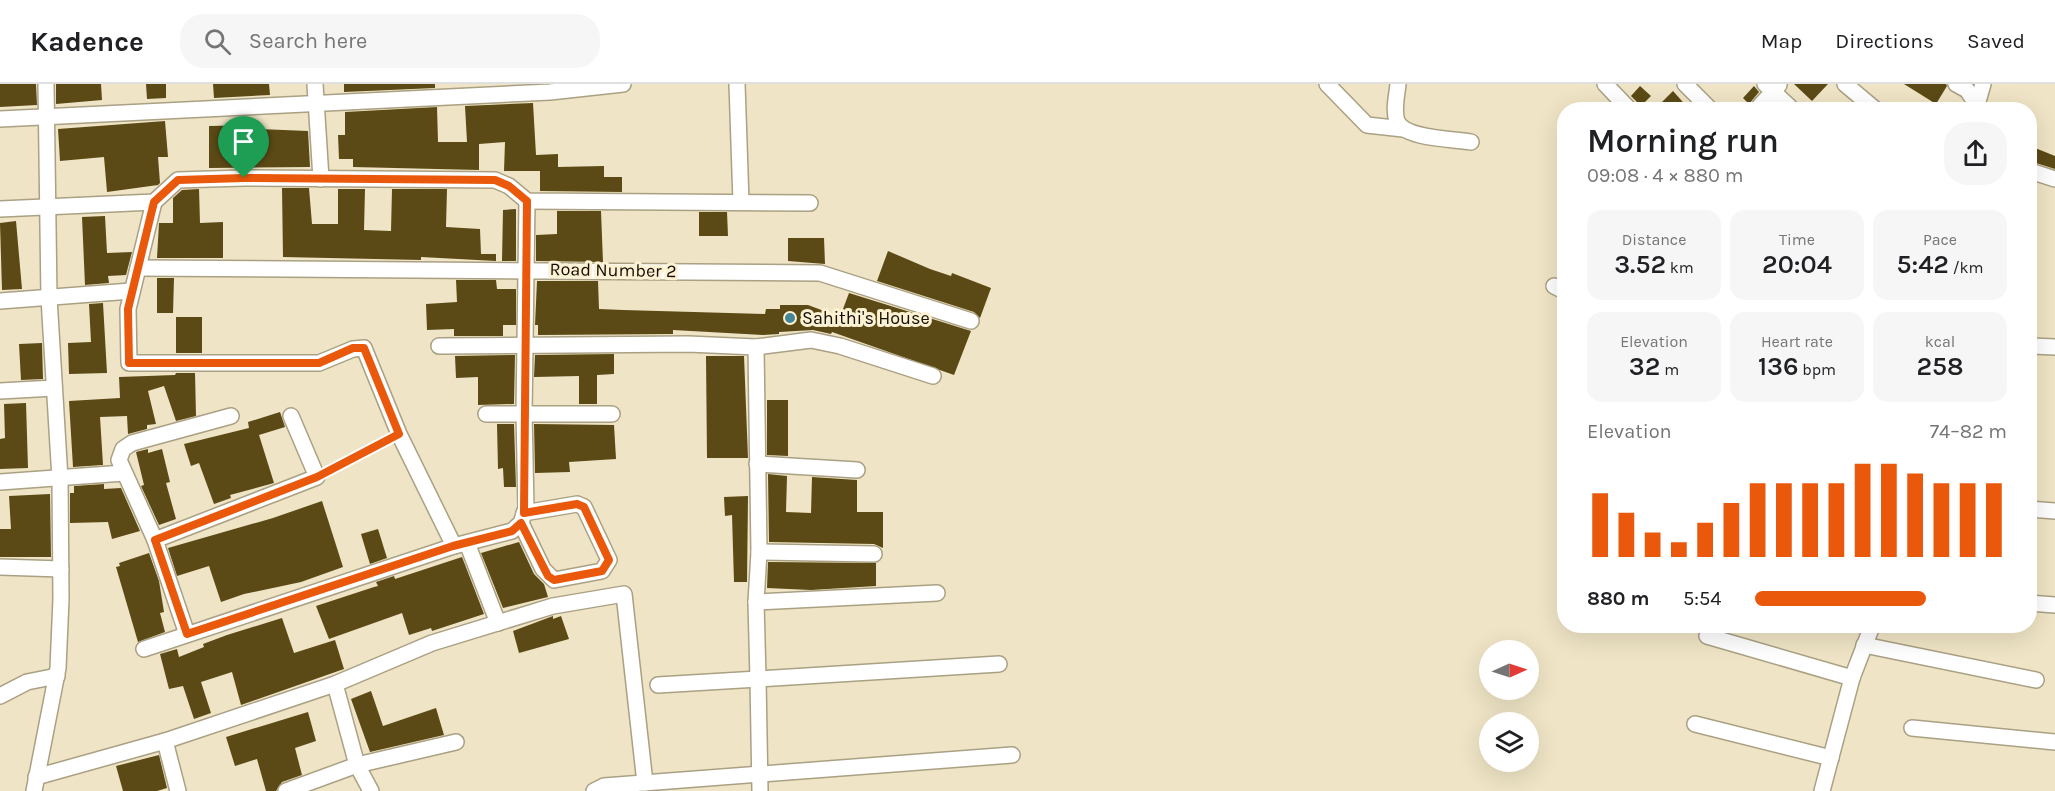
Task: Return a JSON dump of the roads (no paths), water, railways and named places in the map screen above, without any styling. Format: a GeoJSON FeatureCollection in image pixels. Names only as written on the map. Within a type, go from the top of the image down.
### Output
{"type":"FeatureCollection","features":[{"type":"Feature","properties":{"kind":"street"},"geometry":{"type":"LineString","coordinates":[[46,84],[49,298],[60,479],[61,568],[57,676],[35,784],[334,684],[432,643],[553,606],[624,594],[645,783]]}},
{"type":"Feature","properties":{"kind":"street"},"geometry":{"type":"LineString","coordinates":[[315,84],[321,178]]}},
{"type":"Feature","properties":{"kind":"street"},"geometry":{"type":"LineString","coordinates":[[0,119],[550,92],[623,84]]}},
{"type":"Feature","properties":{"kind":"street"},"geometry":{"type":"LineString","coordinates":[[737,84],[741,202]]}},
{"type":"Feature","properties":{"kind":"street"},"geometry":{"type":"LineString","coordinates":[[1327,84],[1367,125],[1403,129],[1413,134],[1472,142]]}},
{"type":"Feature","properties":{"kind":"street"},"geometry":{"type":"LineString","coordinates":[[1398,84],[1395,110],[1397,122],[1403,129]]}},
{"type":"Feature","properties":{"kind":"street"},"geometry":{"type":"LineString","coordinates":[[1605,84],[1622,102]]}},
{"type":"Feature","properties":{"kind":"street"},"geometry":{"type":"LineString","coordinates":[[1685,84],[1703,102]]}},
{"type":"Feature","properties":{"kind":"street"},"geometry":{"type":"LineString","coordinates":[[1845,84],[1866,102]]}},
{"type":"Feature","properties":{"kind":"street"},"geometry":{"type":"LineString","coordinates":[[1956,84],[1967,90],[1974,102]]}},
{"type":"Feature","properties":{"kind":"street"},"geometry":{"type":"LineString","coordinates":[[1978,102],[1983,84]]}},
{"type":"Feature","properties":{"kind":"street"},"geometry":{"type":"LineString","coordinates":[[1762,102],[1773,87],[1786,102]]}},
{"type":"Feature","properties":{"kind":"street"},"geometry":{"type":"LineString","coordinates":[[2037,173],[2055,179]]}},
{"type":"Feature","properties":{"kind":"street"},"geometry":{"type":"LineString","coordinates":[[498,623],[460,545],[399,434],[364,348],[353,348],[319,363],[129,363],[128,309],[154,202],[178,180],[321,178],[495,180],[509,186],[527,201],[810,203]]}},
{"type":"Feature","properties":{"kind":"street"},"geometry":{"type":"LineString","coordinates":[[144,649],[460,545],[512,531],[522,518],[577,504],[584,507],[609,560],[608,565],[602,571],[554,580],[543,569],[522,518],[527,201]]}},
{"type":"Feature","properties":{"kind":"street"},"geometry":{"type":"LineString","coordinates":[[0,208],[154,202]]}},
{"type":"Feature","properties":{"kind":"street","name":"Road Number 2"},"geometry":{"type":"LineString","coordinates":[[138,268],[526,269],[820,273],[971,321]]}},
{"type":"Feature","properties":{"kind":"street"},"geometry":{"type":"LineString","coordinates":[[0,302],[131,291]]}},
{"type":"Feature","properties":{"kind":"street"},"geometry":{"type":"LineString","coordinates":[[439,346],[525,344],[756,347],[811,340],[840,346],[933,376]]}},
{"type":"Feature","properties":{"kind":"street"},"geometry":{"type":"LineString","coordinates":[[2037,346],[2055,347]]}},
{"type":"Feature","properties":{"kind":"street"},"geometry":{"type":"LineString","coordinates":[[756,347],[759,552],[756,602],[760,791]]}},
{"type":"Feature","properties":{"kind":"street"},"geometry":{"type":"LineString","coordinates":[[0,391],[54,388]]}},
{"type":"Feature","properties":{"kind":"street"},"geometry":{"type":"LineString","coordinates":[[486,414],[612,414]]}},
{"type":"Feature","properties":{"kind":"street"},"geometry":{"type":"LineString","coordinates":[[187,634],[155,540],[119,460],[123,449],[132,443],[231,416]]}},
{"type":"Feature","properties":{"kind":"street"},"geometry":{"type":"LineString","coordinates":[[155,540],[317,477],[291,416]]}},
{"type":"Feature","properties":{"kind":"street"},"geometry":{"type":"LineString","coordinates":[[757,464],[856,470]]}},
{"type":"Feature","properties":{"kind":"street"},"geometry":{"type":"LineString","coordinates":[[0,482],[124,474]]}},
{"type":"Feature","properties":{"kind":"street"},"geometry":{"type":"LineString","coordinates":[[2037,510],[2055,511]]}},
{"type":"Feature","properties":{"kind":"street"},"geometry":{"type":"LineString","coordinates":[[759,552],[874,554]]}},
{"type":"Feature","properties":{"kind":"street"},"geometry":{"type":"LineString","coordinates":[[0,567],[61,568]]}},
{"type":"Feature","properties":{"kind":"street"},"geometry":{"type":"LineString","coordinates":[[756,602],[937,593]]}},
{"type":"Feature","properties":{"kind":"street"},"geometry":{"type":"LineString","coordinates":[[2037,604],[2055,605]]}},
{"type":"Feature","properties":{"kind":"street"},"geometry":{"type":"LineString","coordinates":[[1822,791],[1852,678],[1869,633]]}},
{"type":"Feature","properties":{"kind":"street"},"geometry":{"type":"LineString","coordinates":[[1707,636],[1852,678]]}},
{"type":"Feature","properties":{"kind":"street"},"geometry":{"type":"LineString","coordinates":[[1864,645],[2037,680]]}},
{"type":"Feature","properties":{"kind":"street"},"geometry":{"type":"LineString","coordinates":[[658,685],[999,664]]}},
{"type":"Feature","properties":{"kind":"street"},"geometry":{"type":"LineString","coordinates":[[0,696],[27,682],[57,676]]}},
{"type":"Feature","properties":{"kind":"street"},"geometry":{"type":"LineString","coordinates":[[334,684],[357,765],[371,791]]}},
{"type":"Feature","properties":{"kind":"street"},"geometry":{"type":"LineString","coordinates":[[1695,724],[1831,758]]}},
{"type":"Feature","properties":{"kind":"street"},"geometry":{"type":"LineString","coordinates":[[1912,728],[2055,742]]}},
{"type":"Feature","properties":{"kind":"street"},"geometry":{"type":"LineString","coordinates":[[165,741],[178,791]]}},
{"type":"Feature","properties":{"kind":"street"},"geometry":{"type":"LineString","coordinates":[[286,791],[357,765],[456,742]]}},
{"type":"Feature","properties":{"kind":"street"},"geometry":{"type":"LineString","coordinates":[[594,791],[604,786],[1012,755]]}},
{"type":"Feature","properties":{"kind":"lane"},"geometry":{"type":"LineString","coordinates":[[317,477],[399,434]]}},
{"type":"Feature","properties":{"kind":"place","name":"Sahithi's House"},"geometry":{"type":"Point","coordinates":[790,318]}}]}
